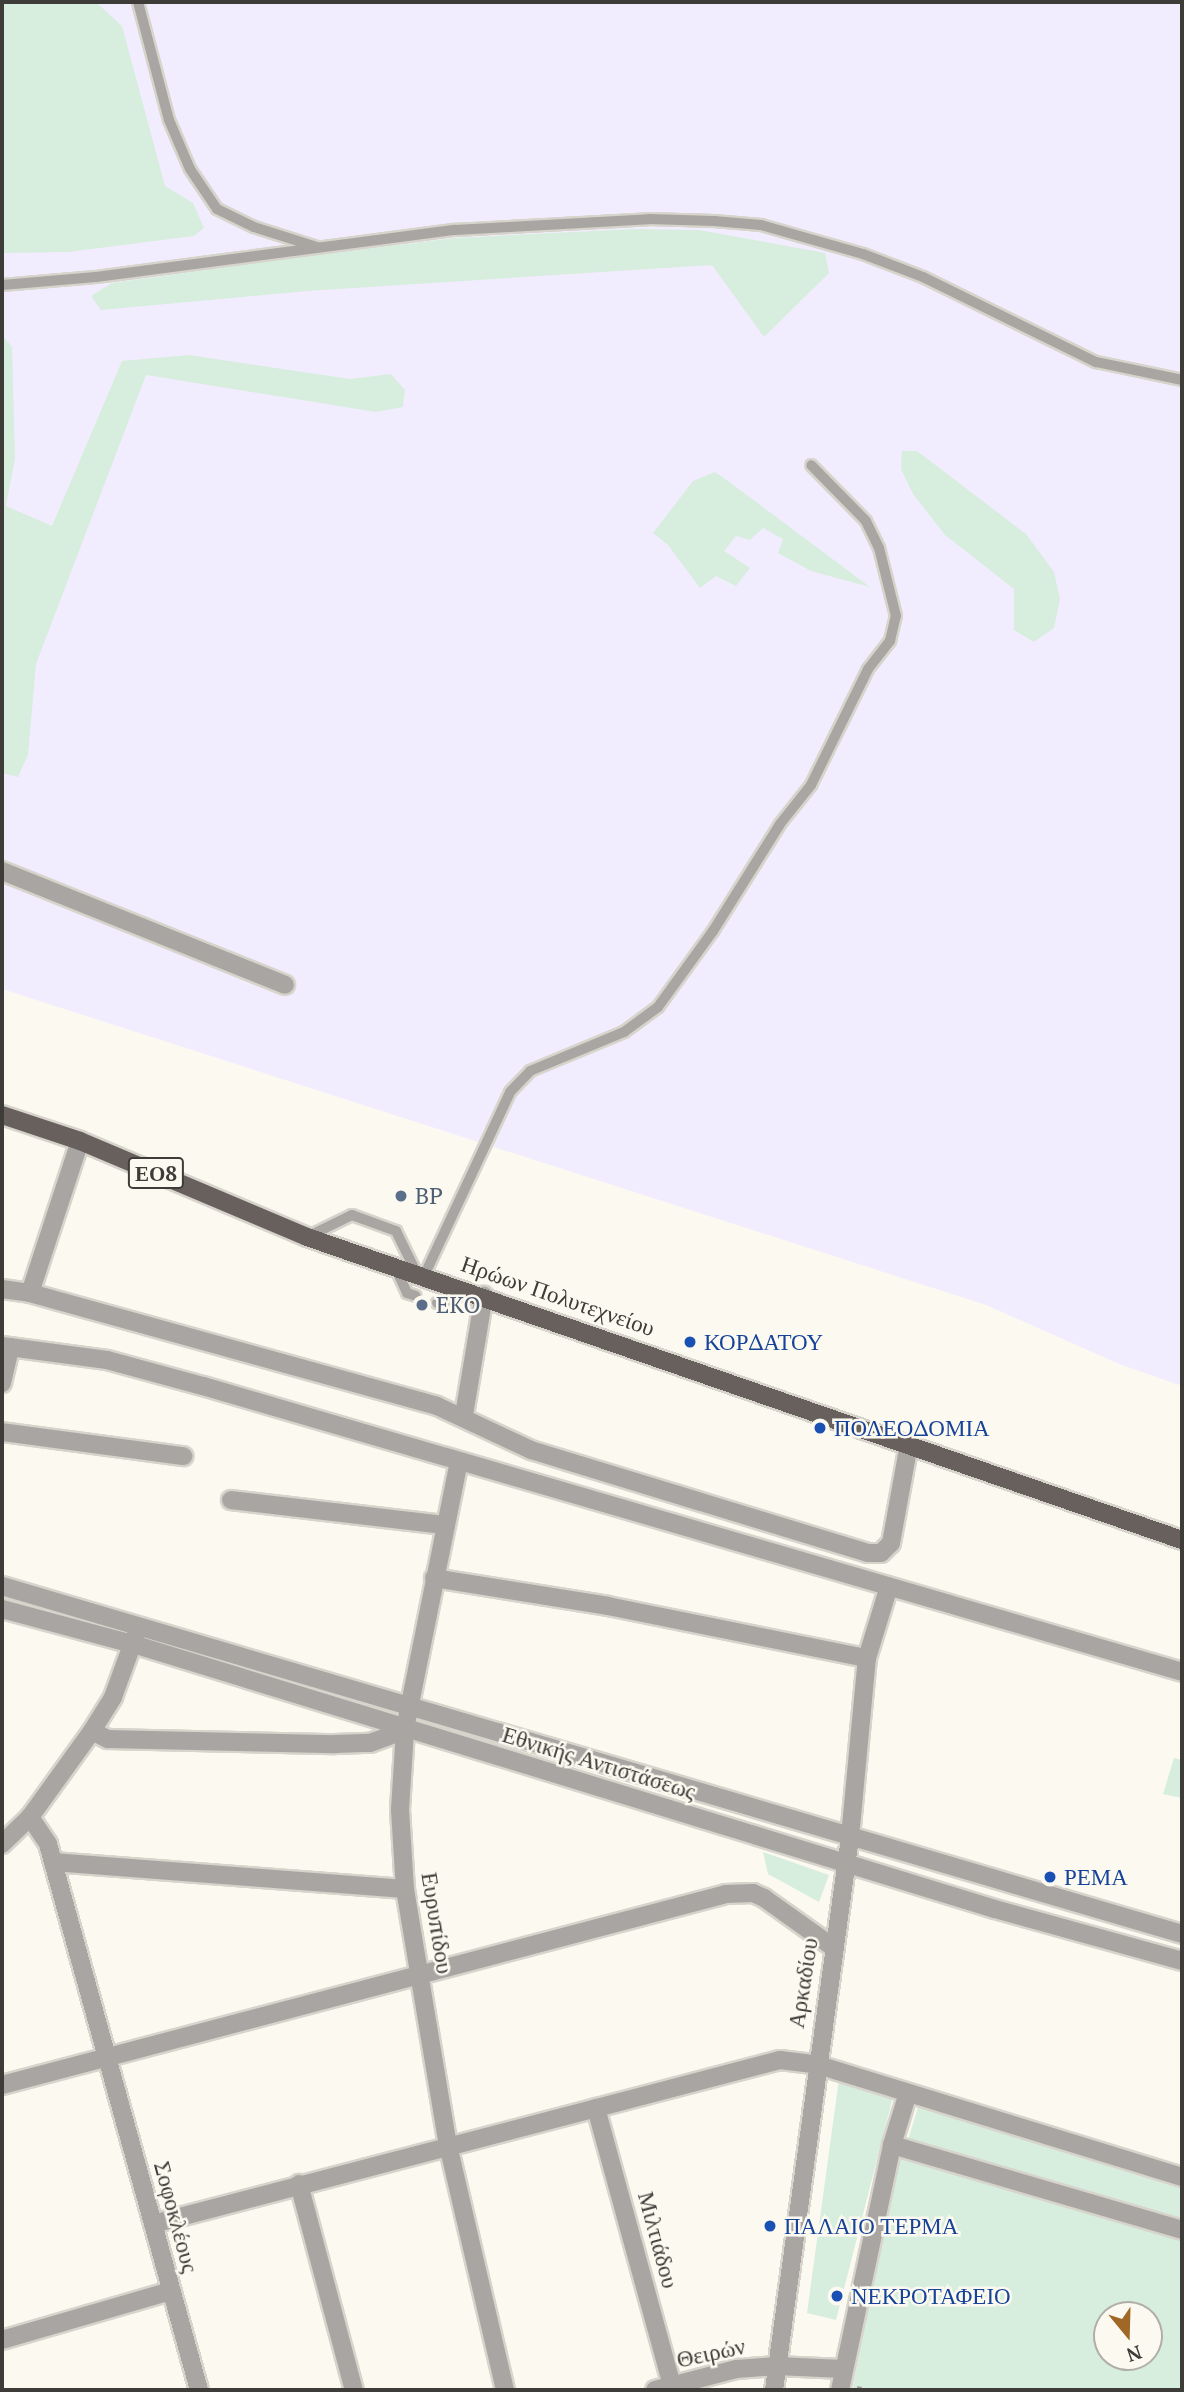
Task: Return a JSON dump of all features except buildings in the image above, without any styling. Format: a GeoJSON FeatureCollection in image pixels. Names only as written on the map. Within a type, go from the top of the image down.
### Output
{"type":"FeatureCollection","features":[{"type":"Feature","properties":{"kind":"main road","name":"Ηρώων Πολυτεχνείου"},"geometry":{"type":"LineString","coordinates":[[2,1115],[80,1141],[307,1237],[1182,1539]]}},
{"type":"Feature","properties":{"kind":"street"},"geometry":{"type":"LineString","coordinates":[[2,871],[285,985]]}},
{"type":"Feature","properties":{"kind":"street"},"geometry":{"type":"LineString","coordinates":[[30,1293],[80,1141]]}},
{"type":"Feature","properties":{"kind":"street"},"geometry":{"type":"LineString","coordinates":[[2,1289],[30,1293],[464,1415],[530,1450],[868,1553],[881,1553],[891,1543],[909,1444]]}},
{"type":"Feature","properties":{"kind":"street"},"geometry":{"type":"LineString","coordinates":[[464,1415],[484,1296]]}},
{"type":"Feature","properties":{"kind":"street"},"geometry":{"type":"LineString","coordinates":[[2,1383],[6,1346],[107,1360],[1182,1672]]}},
{"type":"Feature","properties":{"kind":"street"},"geometry":{"type":"LineString","coordinates":[[2,1432],[183,1456]]}},
{"type":"Feature","properties":{"kind":"street","name":"Ευρυπίδου"},"geometry":{"type":"LineString","coordinates":[[459,1461],[444,1525],[405,1730],[400,1810],[405,1889],[448,2145],[505,2390]]}},
{"type":"Feature","properties":{"kind":"street"},"geometry":{"type":"LineString","coordinates":[[231,1500],[444,1525]]}},
{"type":"Feature","properties":{"kind":"street"},"geometry":{"type":"LineString","coordinates":[[434,1578],[608,1605],[867,1658]]}},
{"type":"Feature","properties":{"kind":"street","name":"Εθνικής Αντιστάσεως"},"geometry":{"type":"LineString","coordinates":[[2,1586],[405,1730],[1182,1961]]}},
{"type":"Feature","properties":{"kind":"street","name":"Αρκαδίου"},"geometry":{"type":"LineString","coordinates":[[774,2390],[815,2064],[850,1837],[867,1658],[889,1586]]}},
{"type":"Feature","properties":{"kind":"street","name":"Εθνικής Αντιστάσεως"},"geometry":{"type":"LineString","coordinates":[[2,1609],[136,1635],[411,1708],[1182,1934]]}},
{"type":"Feature","properties":{"kind":"street"},"geometry":{"type":"LineString","coordinates":[[2,1844],[30,1817],[92,1731],[113,1697],[136,1635]]}},
{"type":"Feature","properties":{"kind":"street"},"geometry":{"type":"LineString","coordinates":[[92,1731],[108,1739],[335,1744],[370,1743],[405,1730]]}},
{"type":"Feature","properties":{"kind":"street","name":"Σοφοκλέους"},"geometry":{"type":"LineString","coordinates":[[30,1817],[41,1829],[53,1862],[199,2390]]}},
{"type":"Feature","properties":{"kind":"street"},"geometry":{"type":"LineString","coordinates":[[53,1862],[405,1889]]}},
{"type":"Feature","properties":{"kind":"street"},"geometry":{"type":"LineString","coordinates":[[2,2085],[741,1892],[764,1898],[834,1948]]}},
{"type":"Feature","properties":{"kind":"street"},"geometry":{"type":"LineString","coordinates":[[153,2224],[780,2060],[815,2064],[1182,2177]]}},
{"type":"Feature","properties":{"kind":"street"},"geometry":{"type":"LineString","coordinates":[[840,2390],[892,2145],[908,2093]]}},
{"type":"Feature","properties":{"kind":"street","name":"Μιλτιάδου"},"geometry":{"type":"LineString","coordinates":[[596,2108],[663,2388]]}},
{"type":"Feature","properties":{"kind":"street"},"geometry":{"type":"LineString","coordinates":[[892,2145],[1182,2230]]}},
{"type":"Feature","properties":{"kind":"street"},"geometry":{"type":"LineString","coordinates":[[299,2184],[354,2390]]}},
{"type":"Feature","properties":{"kind":"street"},"geometry":{"type":"LineString","coordinates":[[2,2340],[172,2291]]}},
{"type":"Feature","properties":{"kind":"street","name":"Θειρών"},"geometry":{"type":"LineString","coordinates":[[663,2388],[736,2368],[777,2366],[843,2369]]}},
{"type":"Feature","properties":{"kind":"lane"},"geometry":{"type":"LineString","coordinates":[[138,2],[169,120],[190,169],[217,209],[254,227],[319,248]]}},
{"type":"Feature","properties":{"kind":"lane"},"geometry":{"type":"LineString","coordinates":[[2,285],[455,230],[622,221],[761,225],[809,236],[923,277],[1096,362],[1182,380]]}},
{"type":"Feature","properties":{"kind":"lane"},"geometry":{"type":"LineString","coordinates":[[420,1275],[510,1093],[530,1071],[624,1032],[658,1007],[811,785],[867,668],[890,641],[896,616],[879,548],[866,521],[811,465]]}},
{"type":"Feature","properties":{"kind":"lane"},"geometry":{"type":"LineString","coordinates":[[307,1237],[352,1215],[396,1231],[420,1275]]}},
{"type":"Feature","properties":{"kind":"lane"},"geometry":{"type":"LineString","coordinates":[[395,1267],[407,1293],[416,1296]]}},
{"type":"Feature","properties":{"kind":"lane"},"geometry":{"type":"LineString","coordinates":[[437,1303],[454,1299],[464,1289]]}},
{"type":"Feature","properties":{"kind":"shaded area"},"geometry":{"type":"Polygon","coordinates":[[[2,2],[1182,2],[1182,1386],[1119,1364],[986,1305],[2,989],[2,2]]]}},
{"type":"Feature","properties":{"kind":"green space"},"geometry":{"type":"Polygon","coordinates":[[[2,2],[96,2],[122,26],[165,186],[193,203],[204,228],[194,236],[68,252],[2,253],[2,2]]]}},
{"type":"Feature","properties":{"kind":"green space"},"geometry":{"type":"Polygon","coordinates":[[[634,229],[699,230],[825,253],[829,273],[764,337],[712,265],[307,291],[101,310],[91,296],[112,283],[300,257],[455,238],[634,229]]]}},
{"type":"Feature","properties":{"kind":"green space"},"geometry":{"type":"Polygon","coordinates":[[[2,335],[12,347],[15,458],[6,506],[52,526],[122,361],[189,355],[350,379],[391,374],[405,390],[403,407],[376,412],[146,375],[36,664],[28,755],[18,777],[2,773],[2,335]]]}},
{"type":"Feature","properties":{"kind":"green space"},"geometry":{"type":"Polygon","coordinates":[[[902,451],[917,451],[1026,534],[1054,572],[1060,599],[1054,628],[1034,642],[1014,630],[1014,589],[945,535],[913,494],[901,469],[902,451]]]}},
{"type":"Feature","properties":{"kind":"green space"},"geometry":{"type":"Polygon","coordinates":[[[715,472],[870,587],[811,571],[778,553],[783,539],[763,528],[750,540],[736,536],[724,551],[750,568],[736,586],[716,576],[700,588],[668,545],[653,533],[693,481],[715,472]]]}},
{"type":"Feature","properties":{"kind":"green space"},"geometry":{"type":"Polygon","coordinates":[[[1174,1758],[1182,1760],[1182,1798],[1163,1794],[1174,1758]]]}},
{"type":"Feature","properties":{"kind":"green space"},"geometry":{"type":"Polygon","coordinates":[[[763,1852],[829,1875],[819,1902],[768,1874],[763,1852]]]}},
{"type":"Feature","properties":{"kind":"green space"},"geometry":{"type":"Polygon","coordinates":[[[839,2079],[893,2097],[836,2320],[807,2313],[839,2079]]]}},
{"type":"Feature","properties":{"kind":"green space"},"geometry":{"type":"Polygon","coordinates":[[[918,2107],[1182,2189],[1182,2219],[908,2140],[918,2107]]]}},
{"type":"Feature","properties":{"kind":"green space"},"geometry":{"type":"Polygon","coordinates":[[[899,2156],[1182,2230],[1182,2390],[852,2390],[899,2156]]]}},
{"type":"Feature","properties":{"kind":"place","name":"BP"},"geometry":{"type":"Point","coordinates":[401,1196]}},
{"type":"Feature","properties":{"kind":"place","name":"EKO"},"geometry":{"type":"Point","coordinates":[422,1305]}},
{"type":"Feature","properties":{"kind":"place","name":"ΚΟΡΔΑΤΟΥ"},"geometry":{"type":"Point","coordinates":[690,1342]}},
{"type":"Feature","properties":{"kind":"place","name":"ΠΟΛΕΟΔΟΜΙΑ"},"geometry":{"type":"Point","coordinates":[820,1428]}},
{"type":"Feature","properties":{"kind":"place","name":"ΡΕΜΑ"},"geometry":{"type":"Point","coordinates":[1050,1877]}},
{"type":"Feature","properties":{"kind":"place","name":"ΠΑΛΑΙΟ ΤΕΡΜΑ"},"geometry":{"type":"Point","coordinates":[770,2226]}},
{"type":"Feature","properties":{"kind":"place","name":"ΝΕΚΡΟΤΑΦΕΙΟ"},"geometry":{"type":"Point","coordinates":[837,2296]}}]}
